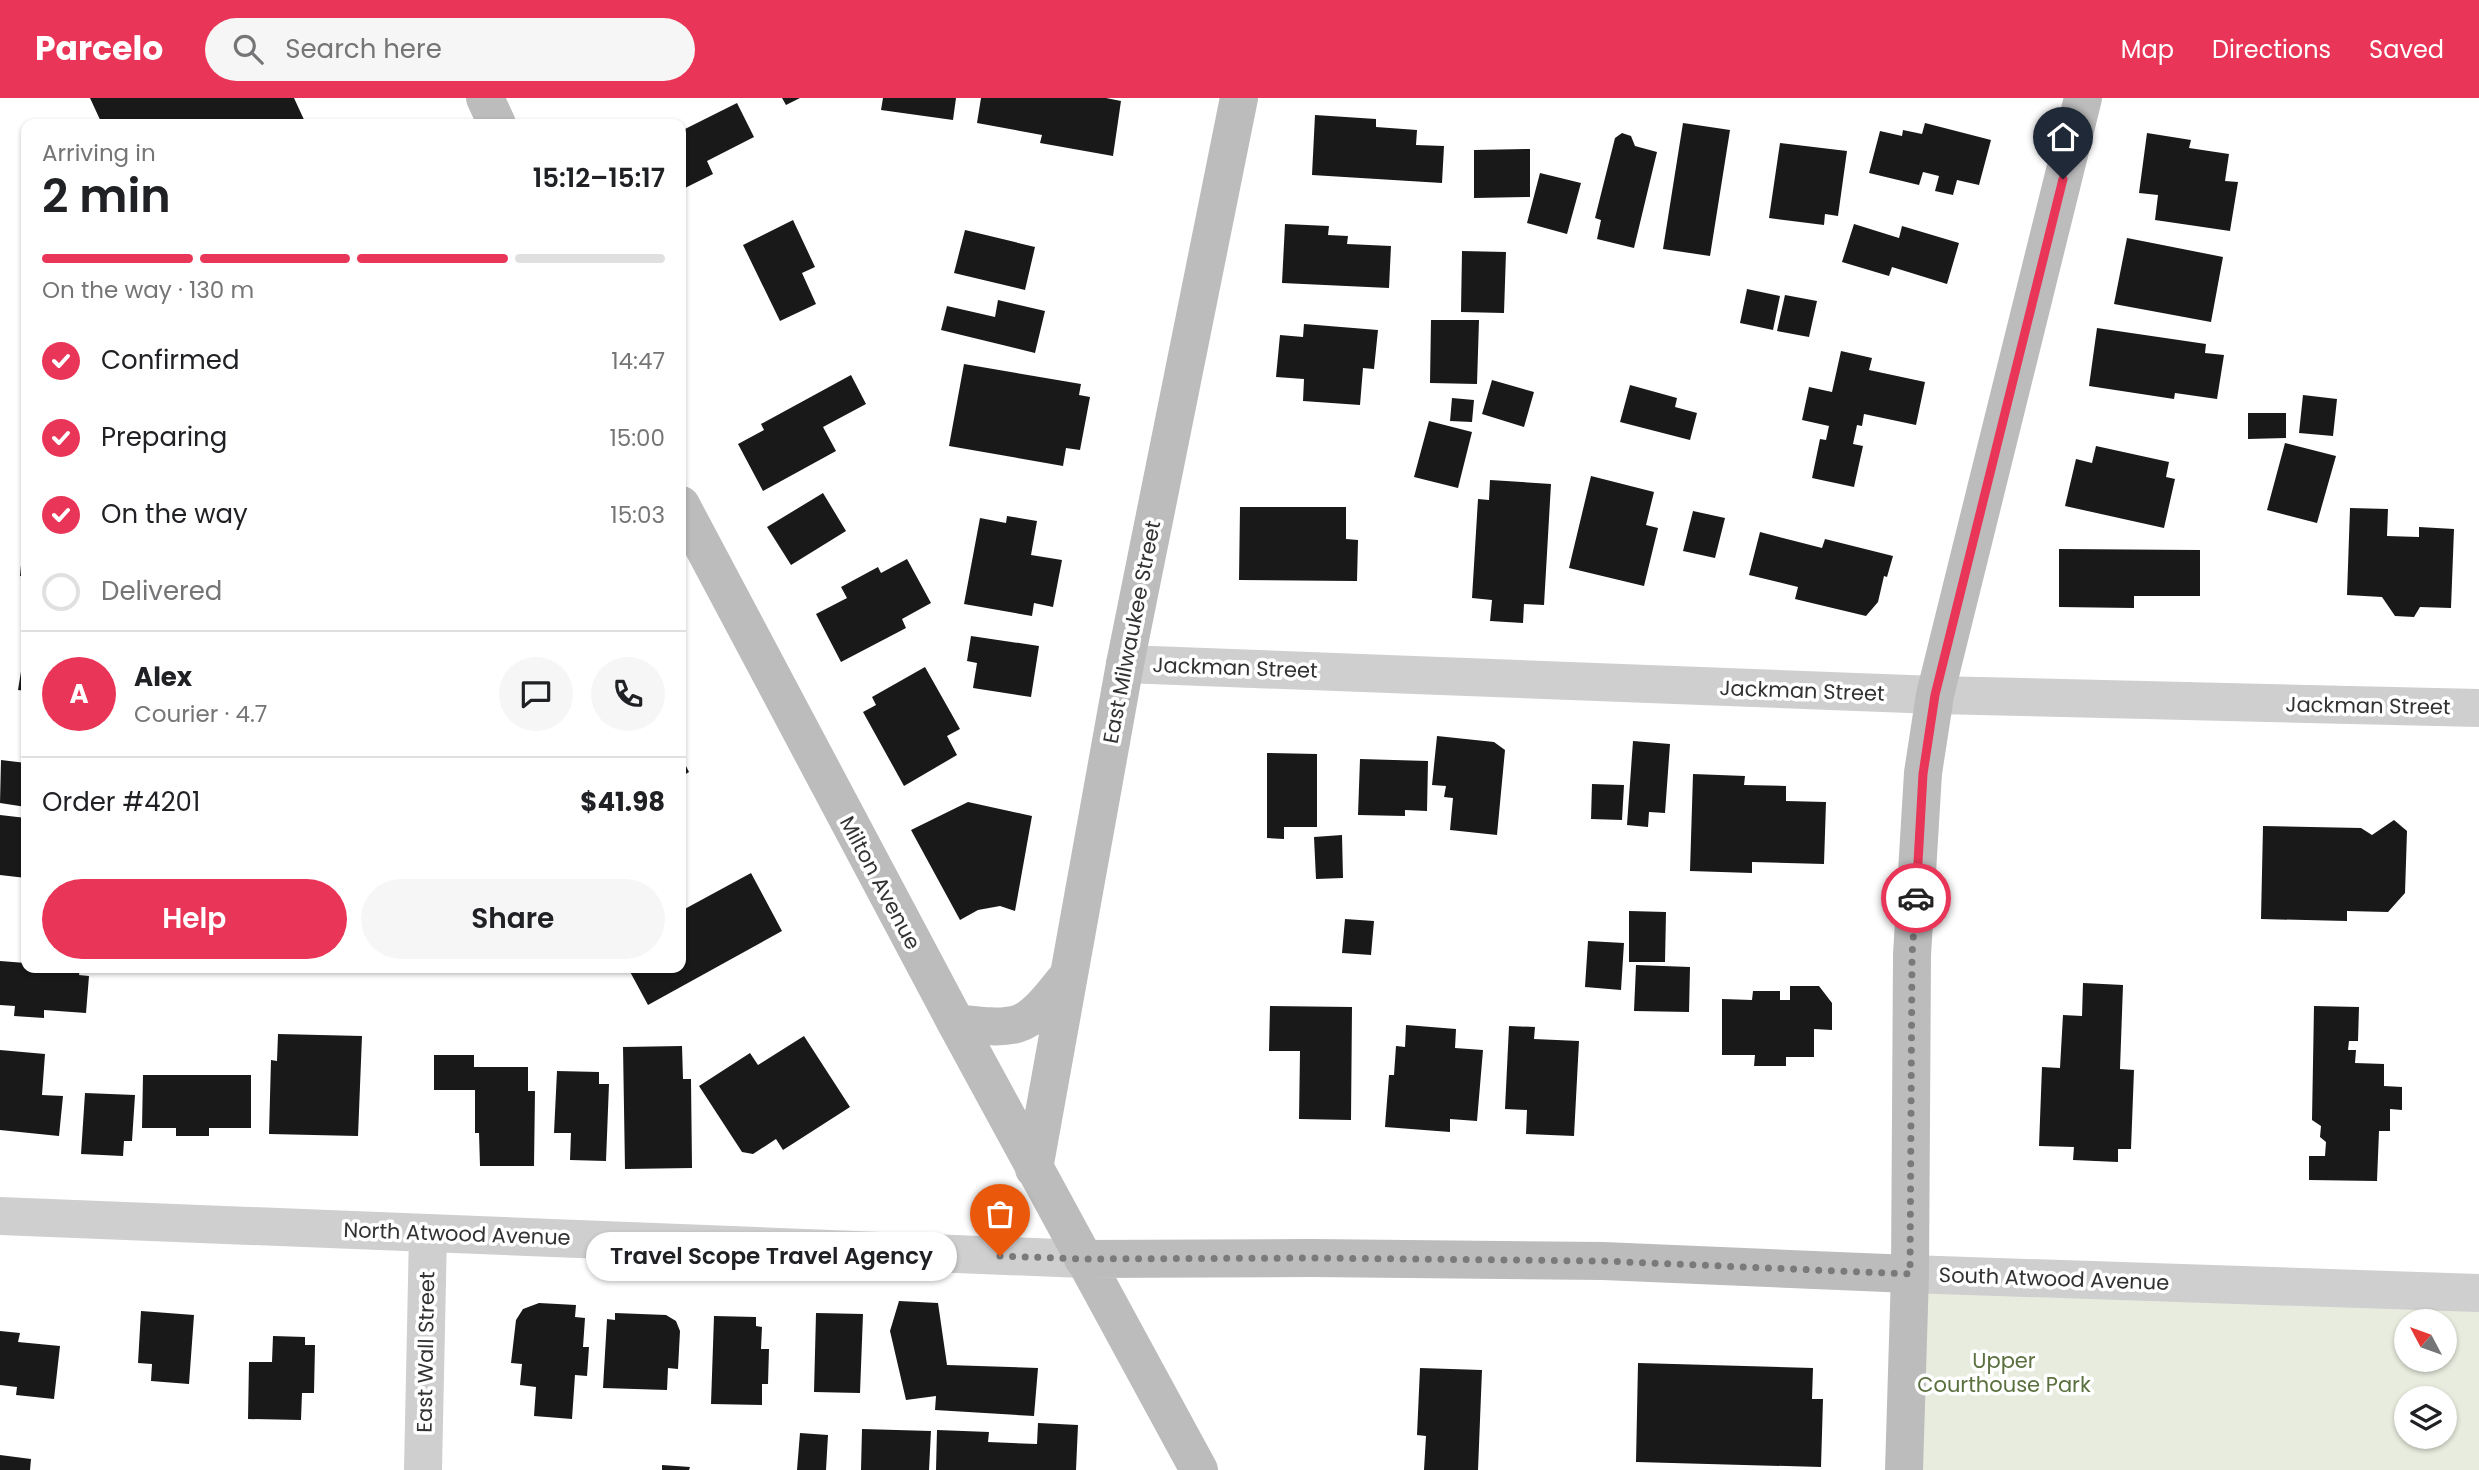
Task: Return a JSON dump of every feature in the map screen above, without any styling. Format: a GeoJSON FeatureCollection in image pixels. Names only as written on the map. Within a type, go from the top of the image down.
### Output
{"type":"FeatureCollection","features":[{"type":"Feature","properties":{"kind":"main road"},"geometry":{"type":"LineString","coordinates":[[485,98],[495,119]]}},
{"type":"Feature","properties":{"kind":"main road","name":"East Milwaukee Street"},"geometry":{"type":"LineString","coordinates":[[1034,1168],[1125,664],[1239,98]]}},
{"type":"Feature","properties":{"kind":"main road"},"geometry":{"type":"LineString","coordinates":[[1904,1470],[1910,1274],[1912,955],[1923,774],[1935,695],[2083,98]]}},
{"type":"Feature","properties":{"kind":"main road","name":"Milton Avenue"},"geometry":{"type":"LineString","coordinates":[[686,514],[1083,1259]]}},
{"type":"Feature","properties":{"kind":"main road"},"geometry":{"type":"LineString","coordinates":[[956,1023],[994,1026],[1018,1024],[1042,1005],[1069,975]]}},
{"type":"Feature","properties":{"kind":"main road"},"geometry":{"type":"LineString","coordinates":[[1083,1259],[1199,1470]]}},
{"type":"Feature","properties":{"kind":"main road","name":"South Atwood Avenue"},"geometry":{"type":"LineString","coordinates":[[1083,1259],[1603,1261],[1910,1274]]}},
{"type":"Feature","properties":{"kind":"street","name":"Jackman Street"},"geometry":{"type":"LineString","coordinates":[[1125,664],[1935,695],[2479,708]]}},
{"type":"Feature","properties":{"kind":"street","name":"North Atwood Avenue"},"geometry":{"type":"LineString","coordinates":[[0,1216],[1083,1259]]}},
{"type":"Feature","properties":{"kind":"street","name":"East Wall Street"},"geometry":{"type":"LineString","coordinates":[[423,1470],[428,1233]]}},
{"type":"Feature","properties":{"kind":"street","name":"South Atwood Avenue"},"geometry":{"type":"LineString","coordinates":[[1910,1274],[2479,1293]]}},
{"type":"Feature","properties":{"kind":"green space","name":"Upper Courthouse Park"},"geometry":{"type":"Polygon","coordinates":[[[1910,1274],[2479,1293],[2479,1470],[1904,1470],[1910,1274]]]}},
{"type":"Feature","properties":{"kind":"building"},"geometry":{"type":"Polygon","coordinates":[[[90,98],[294,98],[304,119],[100,119],[90,98]]]}},
{"type":"Feature","properties":{"kind":"building"},"geometry":{"type":"Polygon","coordinates":[[[782,98],[800,98],[786,105],[782,98]]]}},
{"type":"Feature","properties":{"kind":"building"},"geometry":{"type":"Polygon","coordinates":[[[883,98],[956,98],[953,120],[881,110],[883,98]]]}},
{"type":"Feature","properties":{"kind":"building"},"geometry":{"type":"Polygon","coordinates":[[[981,98],[1106,98],[1121,101],[1113,156],[1040,143],[1042,135],[977,123],[981,98]]]}},
{"type":"Feature","properties":{"kind":"building"},"geometry":{"type":"Polygon","coordinates":[[[737,103],[754,137],[707,161],[713,174],[686,188],[686,128],[737,103]]]}},
{"type":"Feature","properties":{"kind":"building"},"geometry":{"type":"Polygon","coordinates":[[[1315,115],[1376,119],[1376,127],[1417,130],[1416,145],[1444,146],[1442,183],[1312,175],[1315,115]]]}},
{"type":"Feature","properties":{"kind":"building"},"geometry":{"type":"Polygon","coordinates":[[[1683,123],[1730,130],[1710,256],[1663,249],[1683,123]]]}},
{"type":"Feature","properties":{"kind":"building"},"geometry":{"type":"Polygon","coordinates":[[[1925,123],[1991,140],[1979,185],[1957,180],[1953,195],[1935,191],[1939,176],[1923,172],[1919,185],[1869,173],[1880,131],[1902,136],[1903,130],[1922,134],[1925,123]]]}},
{"type":"Feature","properties":{"kind":"building"},"geometry":{"type":"Polygon","coordinates":[[[1622,133],[1631,136],[1635,146],[1657,152],[1634,248],[1597,239],[1601,220],[1595,218],[1615,138],[1622,133]]]}},
{"type":"Feature","properties":{"kind":"building"},"geometry":{"type":"Polygon","coordinates":[[[2147,133],[2191,140],[2189,148],[2229,154],[2225,181],[2238,182],[2230,231],[2155,220],[2158,195],[2139,193],[2147,133]]]}},
{"type":"Feature","properties":{"kind":"building"},"geometry":{"type":"Polygon","coordinates":[[[1780,143],[1847,151],[1838,216],[1825,214],[1824,225],[1769,218],[1780,143]]]}},
{"type":"Feature","properties":{"kind":"building"},"geometry":{"type":"Polygon","coordinates":[[[1530,149],[1530,197],[1474,198],[1474,150],[1530,149]]]}},
{"type":"Feature","properties":{"kind":"building"},"geometry":{"type":"Polygon","coordinates":[[[1540,173],[1581,183],[1567,234],[1527,223],[1540,173]]]}},
{"type":"Feature","properties":{"kind":"building"},"geometry":{"type":"Polygon","coordinates":[[[793,220],[815,267],[802,273],[816,304],[780,321],[743,245],[793,220]]]}},
{"type":"Feature","properties":{"kind":"building"},"geometry":{"type":"Polygon","coordinates":[[[1285,224],[1329,226],[1328,235],[1348,236],[1347,244],[1391,246],[1389,288],[1282,283],[1285,224]]]}},
{"type":"Feature","properties":{"kind":"building"},"geometry":{"type":"Polygon","coordinates":[[[1854,224],[1899,238],[1902,226],[1959,243],[1947,284],[1892,267],[1889,276],[1842,262],[1854,224]]]}},
{"type":"Feature","properties":{"kind":"building"},"geometry":{"type":"Polygon","coordinates":[[[965,230],[1035,247],[1025,290],[954,273],[965,230]]]}},
{"type":"Feature","properties":{"kind":"building"},"geometry":{"type":"Polygon","coordinates":[[[2127,238],[2223,257],[2211,322],[2114,304],[2127,238]]]}},
{"type":"Feature","properties":{"kind":"building"},"geometry":{"type":"Polygon","coordinates":[[[1462,251],[1506,252],[1504,313],[1461,312],[1462,251]]]}},
{"type":"Feature","properties":{"kind":"building"},"geometry":{"type":"Polygon","coordinates":[[[1747,289],[1780,296],[1773,330],[1740,323],[1747,289]]]}},
{"type":"Feature","properties":{"kind":"building"},"geometry":{"type":"Polygon","coordinates":[[[1785,295],[1817,301],[1809,337],[1777,331],[1785,295]]]}},
{"type":"Feature","properties":{"kind":"building"},"geometry":{"type":"Polygon","coordinates":[[[998,300],[1045,311],[1035,353],[941,330],[947,306],[995,317],[998,300]]]}},
{"type":"Feature","properties":{"kind":"building"},"geometry":{"type":"Polygon","coordinates":[[[1431,320],[1479,320],[1477,384],[1430,383],[1431,320]]]}},
{"type":"Feature","properties":{"kind":"building"},"geometry":{"type":"Polygon","coordinates":[[[1304,324],[1378,330],[1374,369],[1363,368],[1360,405],[1303,401],[1304,379],[1276,377],[1280,335],[1303,337],[1304,324]]]}},
{"type":"Feature","properties":{"kind":"building"},"geometry":{"type":"Polygon","coordinates":[[[2097,328],[2206,344],[2205,353],[2224,355],[2217,399],[2175,393],[2174,399],[2089,386],[2097,328]]]}},
{"type":"Feature","properties":{"kind":"building"},"geometry":{"type":"Polygon","coordinates":[[[1841,351],[1872,358],[1869,370],[1925,382],[1916,425],[1864,414],[1862,426],[1857,425],[1853,444],[1863,446],[1854,487],[1812,478],[1820,439],[1826,440],[1829,426],[1802,420],[1809,387],[1832,392],[1841,351]]]}},
{"type":"Feature","properties":{"kind":"building"},"geometry":{"type":"Polygon","coordinates":[[[964,364],[1081,384],[1079,395],[1090,397],[1080,450],[1066,448],[1063,466],[949,446],[964,364]]]}},
{"type":"Feature","properties":{"kind":"building"},"geometry":{"type":"Polygon","coordinates":[[[851,375],[866,404],[823,427],[836,451],[763,491],[738,444],[764,430],[761,424],[851,375]]]}},
{"type":"Feature","properties":{"kind":"building"},"geometry":{"type":"Polygon","coordinates":[[[1492,380],[1534,392],[1524,427],[1482,414],[1492,380]]]}},
{"type":"Feature","properties":{"kind":"building"},"geometry":{"type":"Polygon","coordinates":[[[1630,385],[1677,398],[1675,407],[1697,413],[1690,440],[1620,422],[1630,385]]]}},
{"type":"Feature","properties":{"kind":"building"},"geometry":{"type":"Polygon","coordinates":[[[2303,395],[2337,399],[2333,436],[2299,433],[2303,395]]]}},
{"type":"Feature","properties":{"kind":"building"},"geometry":{"type":"Polygon","coordinates":[[[1452,398],[1474,400],[1472,422],[1450,421],[1452,398]]]}},
{"type":"Feature","properties":{"kind":"building"},"geometry":{"type":"Polygon","coordinates":[[[2248,413],[2286,413],[2286,438],[2248,439],[2248,413]]]}},
{"type":"Feature","properties":{"kind":"building"},"geometry":{"type":"Polygon","coordinates":[[[1429,421],[1472,432],[1458,488],[1414,477],[1429,421]]]}},
{"type":"Feature","properties":{"kind":"building"},"geometry":{"type":"Polygon","coordinates":[[[2285,443],[2336,456],[2317,523],[2267,510],[2285,443]]]}},
{"type":"Feature","properties":{"kind":"building"},"geometry":{"type":"Polygon","coordinates":[[[2096,446],[2169,462],[2166,477],[2175,479],[2164,528],[2065,506],[2076,459],[2092,463],[2096,446]]]}},
{"type":"Feature","properties":{"kind":"building"},"geometry":{"type":"Polygon","coordinates":[[[1591,476],[1654,492],[1646,525],[1658,528],[1644,586],[1569,568],[1591,476]]]}},
{"type":"Feature","properties":{"kind":"building"},"geometry":{"type":"Polygon","coordinates":[[[1490,480],[1551,484],[1544,605],[1524,604],[1523,623],[1490,621],[1492,600],[1472,598],[1478,499],[1489,500],[1490,480]]]}},
{"type":"Feature","properties":{"kind":"building"},"geometry":{"type":"Polygon","coordinates":[[[823,493],[846,531],[791,565],[767,527],[823,493]]]}},
{"type":"Feature","properties":{"kind":"building"},"geometry":{"type":"Polygon","coordinates":[[[1240,507],[1346,507],[1346,539],[1358,540],[1357,581],[1239,580],[1240,507]]]}},
{"type":"Feature","properties":{"kind":"building"},"geometry":{"type":"Polygon","coordinates":[[[2350,508],[2388,509],[2387,536],[2419,537],[2419,527],[2454,529],[2451,608],[2420,607],[2414,617],[2395,616],[2382,597],[2347,595],[2350,508]]]}},
{"type":"Feature","properties":{"kind":"building"},"geometry":{"type":"Polygon","coordinates":[[[1693,511],[1725,518],[1715,558],[1683,551],[1693,511]]]}},
{"type":"Feature","properties":{"kind":"building"},"geometry":{"type":"Polygon","coordinates":[[[1007,516],[1037,521],[1031,555],[1062,560],[1053,607],[1034,603],[1032,616],[964,604],[980,518],[1006,523],[1007,516]]]}},
{"type":"Feature","properties":{"kind":"building"},"geometry":{"type":"Polygon","coordinates":[[[1760,532],[1822,548],[1825,539],[1893,556],[1887,577],[1884,576],[1878,602],[1866,616],[1795,599],[1798,587],[1749,575],[1760,532]]]}},
{"type":"Feature","properties":{"kind":"building"},"geometry":{"type":"Polygon","coordinates":[[[2059,549],[2200,550],[2200,596],[2134,596],[2134,608],[2059,607],[2059,549]]]}},
{"type":"Feature","properties":{"kind":"building"},"geometry":{"type":"Polygon","coordinates":[[[907,559],[931,603],[902,619],[906,628],[841,662],[816,614],[847,598],[841,587],[878,567],[881,573],[907,559]]]}},
{"type":"Feature","properties":{"kind":"building"},"geometry":{"type":"Polygon","coordinates":[[[971,636],[1039,646],[1031,697],[973,688],[977,663],[967,661],[971,636]]]}},
{"type":"Feature","properties":{"kind":"building"},"geometry":{"type":"Polygon","coordinates":[[[925,667],[960,729],[947,736],[957,755],[904,786],[863,712],[876,705],[872,697],[925,667]]]}},
{"type":"Feature","properties":{"kind":"building"},"geometry":{"type":"Polygon","coordinates":[[[1437,736],[1494,742],[1505,750],[1497,835],[1450,830],[1453,798],[1444,797],[1446,786],[1432,785],[1437,736]]]}},
{"type":"Feature","properties":{"kind":"building"},"geometry":{"type":"Polygon","coordinates":[[[1633,741],[1670,744],[1665,813],[1649,812],[1648,827],[1627,825],[1633,741]]]}},
{"type":"Feature","properties":{"kind":"building"},"geometry":{"type":"Polygon","coordinates":[[[1267,753],[1317,754],[1317,827],[1284,827],[1284,839],[1267,838],[1267,753]]]}},
{"type":"Feature","properties":{"kind":"building"},"geometry":{"type":"Polygon","coordinates":[[[1360,759],[1428,761],[1427,811],[1405,810],[1405,816],[1358,815],[1360,759]]]}},
{"type":"Feature","properties":{"kind":"building"},"geometry":{"type":"Polygon","coordinates":[[[1,760],[21,762],[21,806],[0,803],[1,760]]]}},
{"type":"Feature","properties":{"kind":"building"},"geometry":{"type":"Polygon","coordinates":[[[1693,774],[1745,776],[1744,785],[1786,786],[1786,801],[1826,802],[1824,864],[1752,862],[1752,873],[1690,871],[1693,774]]]}},
{"type":"Feature","properties":{"kind":"building"},"geometry":{"type":"Polygon","coordinates":[[[1592,784],[1624,785],[1622,820],[1591,819],[1592,784]]]}},
{"type":"Feature","properties":{"kind":"building"},"geometry":{"type":"Polygon","coordinates":[[[968,802],[1032,816],[1015,911],[1000,906],[978,910],[960,920],[911,830],[968,802]]]}},
{"type":"Feature","properties":{"kind":"building"},"geometry":{"type":"Polygon","coordinates":[[[0,815],[21,817],[21,877],[0,875],[0,815]]]}},
{"type":"Feature","properties":{"kind":"building"},"geometry":{"type":"Polygon","coordinates":[[[2394,820],[2407,831],[2405,893],[2388,912],[2347,911],[2347,921],[2261,919],[2263,826],[2361,828],[2372,835],[2394,820]]]}},
{"type":"Feature","properties":{"kind":"building"},"geometry":{"type":"Polygon","coordinates":[[[1342,835],[1343,878],[1316,879],[1314,837],[1342,835]]]}},
{"type":"Feature","properties":{"kind":"building"},"geometry":{"type":"Polygon","coordinates":[[[751,873],[782,931],[648,1005],[631,973],[686,973],[686,908],[751,873]]]}},
{"type":"Feature","properties":{"kind":"building"},"geometry":{"type":"Polygon","coordinates":[[[1629,911],[1666,912],[1665,962],[1629,962],[1629,911]]]}},
{"type":"Feature","properties":{"kind":"building"},"geometry":{"type":"Polygon","coordinates":[[[1345,919],[1374,921],[1371,955],[1342,953],[1345,919]]]}},
{"type":"Feature","properties":{"kind":"building"},"geometry":{"type":"Polygon","coordinates":[[[1588,941],[1624,943],[1621,990],[1585,987],[1588,941]]]}},
{"type":"Feature","properties":{"kind":"building"},"geometry":{"type":"Polygon","coordinates":[[[0,961],[21,963],[21,973],[79,973],[89,976],[86,1013],[44,1010],[44,1018],[14,1016],[15,1006],[0,1005],[0,961]]]}},
{"type":"Feature","properties":{"kind":"building"},"geometry":{"type":"Polygon","coordinates":[[[1636,965],[1690,967],[1689,1012],[1634,1011],[1636,965]]]}},
{"type":"Feature","properties":{"kind":"building"},"geometry":{"type":"Polygon","coordinates":[[[2083,983],[2123,985],[2120,1069],[2134,1070],[2131,1149],[2118,1149],[2118,1162],[2073,1160],[2074,1147],[2039,1146],[2042,1067],[2060,1068],[2063,1015],[2082,1016],[2083,983]]]}},
{"type":"Feature","properties":{"kind":"building"},"geometry":{"type":"Polygon","coordinates":[[[1790,986],[1819,986],[1832,1003],[1832,1030],[1814,1029],[1814,1057],[1786,1057],[1786,1066],[1754,1066],[1755,1055],[1722,1055],[1722,999],[1752,1000],[1753,991],[1780,991],[1780,1000],[1790,1000],[1790,986]]]}},
{"type":"Feature","properties":{"kind":"building"},"geometry":{"type":"Polygon","coordinates":[[[1270,1006],[1352,1007],[1351,1120],[1299,1119],[1300,1051],[1269,1051],[1270,1006]]]}},
{"type":"Feature","properties":{"kind":"building"},"geometry":{"type":"Polygon","coordinates":[[[2314,1006],[2359,1007],[2358,1041],[2349,1041],[2348,1050],[2356,1050],[2355,1063],[2384,1064],[2384,1086],[2402,1087],[2402,1110],[2390,1109],[2390,1131],[2379,1131],[2377,1181],[2309,1180],[2309,1156],[2325,1156],[2326,1142],[2320,1137],[2321,1126],[2312,1120],[2314,1006]]]}},
{"type":"Feature","properties":{"kind":"building"},"geometry":{"type":"Polygon","coordinates":[[[1406,1025],[1456,1029],[1455,1048],[1483,1050],[1477,1121],[1450,1119],[1450,1132],[1385,1127],[1389,1075],[1394,1075],[1396,1046],[1405,1047],[1406,1025]]]}},
{"type":"Feature","properties":{"kind":"building"},"geometry":{"type":"Polygon","coordinates":[[[1509,1026],[1535,1027],[1534,1039],[1579,1041],[1574,1136],[1526,1134],[1527,1110],[1505,1109],[1509,1026]]]}},
{"type":"Feature","properties":{"kind":"building"},"geometry":{"type":"Polygon","coordinates":[[[278,1034],[362,1036],[358,1136],[269,1134],[271,1060],[277,1061],[278,1034]]]}},
{"type":"Feature","properties":{"kind":"building"},"geometry":{"type":"Polygon","coordinates":[[[804,1036],[850,1107],[783,1150],[776,1139],[753,1154],[742,1152],[699,1086],[750,1053],[758,1065],[804,1036]]]}},
{"type":"Feature","properties":{"kind":"building"},"geometry":{"type":"Polygon","coordinates":[[[682,1046],[683,1079],[691,1079],[692,1168],[625,1169],[623,1047],[682,1046]]]}},
{"type":"Feature","properties":{"kind":"building"},"geometry":{"type":"Polygon","coordinates":[[[0,1050],[45,1054],[42,1095],[63,1096],[59,1136],[0,1130],[0,1050]]]}},
{"type":"Feature","properties":{"kind":"building"},"geometry":{"type":"Polygon","coordinates":[[[434,1055],[474,1055],[474,1067],[528,1067],[528,1091],[535,1091],[534,1166],[480,1166],[479,1133],[475,1133],[475,1090],[434,1090],[434,1055]]]}},
{"type":"Feature","properties":{"kind":"building"},"geometry":{"type":"Polygon","coordinates":[[[557,1071],[599,1072],[599,1084],[609,1084],[606,1161],[570,1160],[571,1133],[554,1133],[557,1071]]]}},
{"type":"Feature","properties":{"kind":"building"},"geometry":{"type":"Polygon","coordinates":[[[143,1075],[251,1075],[251,1128],[209,1128],[209,1136],[176,1136],[176,1128],[142,1128],[143,1075]]]}},
{"type":"Feature","properties":{"kind":"building"},"geometry":{"type":"Polygon","coordinates":[[[85,1093],[135,1095],[132,1141],[124,1141],[123,1156],[81,1154],[85,1093]]]}},
{"type":"Feature","properties":{"kind":"building"},"geometry":{"type":"Polygon","coordinates":[[[899,1301],[938,1303],[947,1365],[1038,1368],[1034,1416],[935,1410],[936,1396],[906,1400],[890,1331],[899,1301]]]}},
{"type":"Feature","properties":{"kind":"building"},"geometry":{"type":"Polygon","coordinates":[[[539,1303],[576,1305],[575,1317],[585,1318],[583,1347],[589,1347],[587,1376],[575,1375],[572,1419],[534,1416],[536,1387],[520,1385],[522,1364],[511,1363],[516,1320],[523,1309],[539,1303]]]}},
{"type":"Feature","properties":{"kind":"building"},"geometry":{"type":"Polygon","coordinates":[[[141,1311],[194,1315],[189,1384],[151,1381],[152,1364],[138,1363],[141,1311]]]}},
{"type":"Feature","properties":{"kind":"building"},"geometry":{"type":"Polygon","coordinates":[[[615,1313],[666,1315],[676,1321],[680,1331],[678,1369],[668,1368],[667,1390],[603,1388],[607,1319],[615,1320],[615,1313]]]}},
{"type":"Feature","properties":{"kind":"building"},"geometry":{"type":"Polygon","coordinates":[[[816,1313],[863,1314],[860,1393],[814,1392],[816,1313]]]}},
{"type":"Feature","properties":{"kind":"building"},"geometry":{"type":"Polygon","coordinates":[[[714,1316],[756,1317],[756,1326],[762,1327],[761,1349],[769,1349],[768,1384],[762,1384],[762,1405],[711,1404],[714,1316]]]}},
{"type":"Feature","properties":{"kind":"building"},"geometry":{"type":"Polygon","coordinates":[[[0,1331],[20,1333],[18,1342],[60,1346],[54,1399],[16,1395],[17,1387],[0,1385],[0,1331]]]}},
{"type":"Feature","properties":{"kind":"building"},"geometry":{"type":"Polygon","coordinates":[[[273,1336],[305,1337],[305,1345],[315,1345],[314,1393],[302,1393],[301,1420],[248,1419],[249,1362],[272,1362],[273,1336]]]}},
{"type":"Feature","properties":{"kind":"building"},"geometry":{"type":"Polygon","coordinates":[[[1638,1363],[1813,1368],[1812,1399],[1823,1399],[1821,1467],[1636,1462],[1638,1363]]]}},
{"type":"Feature","properties":{"kind":"building"},"geometry":{"type":"Polygon","coordinates":[[[1420,1368],[1482,1370],[1478,1470],[1424,1470],[1426,1436],[1417,1435],[1420,1368]]]}},
{"type":"Feature","properties":{"kind":"building"},"geometry":{"type":"Polygon","coordinates":[[[1038,1423],[1078,1425],[1076,1470],[936,1470],[937,1430],[989,1432],[988,1442],[1037,1444],[1038,1423]]]}},
{"type":"Feature","properties":{"kind":"building"},"geometry":{"type":"Polygon","coordinates":[[[862,1429],[931,1431],[929,1470],[861,1470],[862,1429]]]}},
{"type":"Feature","properties":{"kind":"building"},"geometry":{"type":"Polygon","coordinates":[[[800,1433],[828,1435],[826,1470],[797,1470],[800,1433]]]}},
{"type":"Feature","properties":{"kind":"building"},"geometry":{"type":"Polygon","coordinates":[[[0,1455],[31,1459],[30,1470],[0,1470],[0,1455]]]}},
{"type":"Feature","properties":{"kind":"building"},"geometry":{"type":"Polygon","coordinates":[[[662,1465],[690,1467],[689,1470],[662,1470],[662,1465]]]}},
{"type":"Feature","properties":{"kind":"way so far"},"geometry":{"type":"LineString","coordinates":[[1000,1256],[1083,1259],[1603,1261],[1910,1274],[1912,955],[1916,898]]}},
{"type":"Feature","properties":{"kind":"place","name":"Travel Scope Travel Agency"},"geometry":{"type":"Point","coordinates":[1000,1256]}},
{"type":"Feature","properties":{"kind":"route"},"geometry":{"type":"LineString","coordinates":[[1916,898],[1923,774],[1935,695],[2063,179]]}}]}
